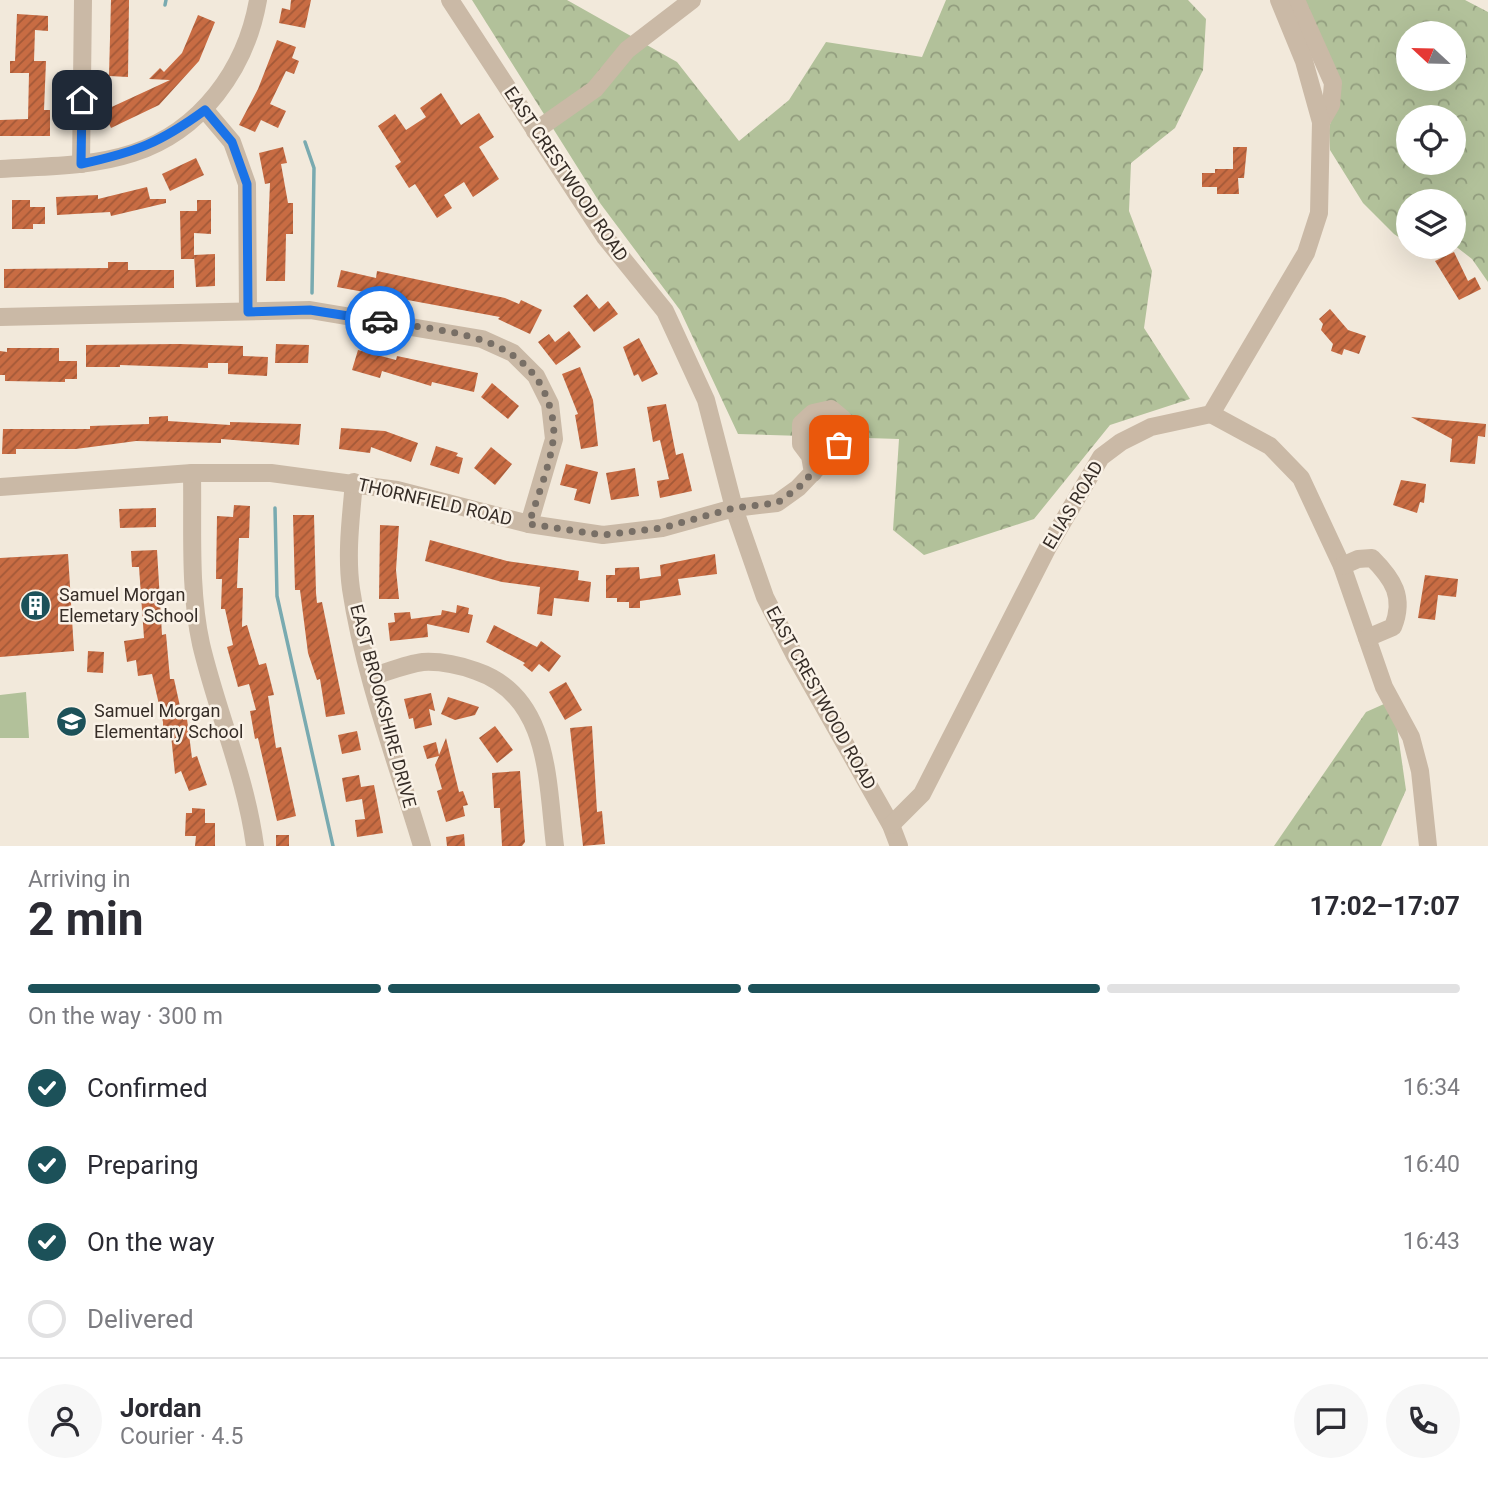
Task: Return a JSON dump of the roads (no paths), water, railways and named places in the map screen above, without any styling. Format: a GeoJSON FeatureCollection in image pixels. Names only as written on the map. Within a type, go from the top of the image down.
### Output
{"type":"FeatureCollection","features":[{"type":"Feature","properties":{"kind":"street"},"geometry":{"type":"LineString","coordinates":[[81,164],[83,0]]}},
{"type":"Feature","properties":{"kind":"street"},"geometry":{"type":"LineString","coordinates":[[0,169],[81,164],[133,153],[169,136],[205,110],[234,70],[253,28],[258,0]]}},
{"type":"Feature","properties":{"kind":"street","name":"EAST CRESTWOOD ROAD"},"geometry":{"type":"LineString","coordinates":[[450,0],[605,237],[665,312],[706,400],[734,508],[771,608],[891,825],[899,846]]}},
{"type":"Feature","properties":{"kind":"street"},"geometry":{"type":"LineString","coordinates":[[536,131],[596,89],[627,50],[692,0]]}},
{"type":"Feature","properties":{"kind":"street"},"geometry":{"type":"LineString","coordinates":[[1279,0],[1304,61],[1321,122],[1319,213],[1306,253],[1211,414],[1270,446],[1301,478],[1342,566],[1384,687],[1411,737],[1420,771],[1428,846]]}},
{"type":"Feature","properties":{"kind":"street"},"geometry":{"type":"LineString","coordinates":[[1296,0],[1332,83],[1331,105],[1321,122]]}},
{"type":"Feature","properties":{"kind":"street"},"geometry":{"type":"LineString","coordinates":[[205,110],[232,142],[247,184],[248,312]]}},
{"type":"Feature","properties":{"kind":"street"},"geometry":{"type":"LineString","coordinates":[[0,317],[310,310],[482,339],[513,353],[536,376],[550,404],[554,439],[529,524]]}},
{"type":"Feature","properties":{"kind":"street","name":"ELIAS ROAD"},"geometry":{"type":"LineString","coordinates":[[891,825],[922,794],[1048,547],[1101,457],[1121,442],[1152,427],[1211,414]]}},
{"type":"Feature","properties":{"kind":"street"},"geometry":{"type":"LineString","coordinates":[[192,473],[195,589],[201,642],[250,809],[255,846]]}},
{"type":"Feature","properties":{"kind":"street","name":"THORNFIELD ROAD"},"geometry":{"type":"LineString","coordinates":[[0,487],[192,473],[271,473],[397,489],[529,524],[603,535],[662,528],[734,508],[777,503],[813,473]]}},
{"type":"Feature","properties":{"kind":"street","name":"EAST BROOKSHIRE DRIVE"},"geometry":{"type":"LineString","coordinates":[[354,482],[349,545],[351,588],[371,677],[422,846]]}},
{"type":"Feature","properties":{"kind":"street"},"geometry":{"type":"LineString","coordinates":[[1342,566],[1358,559],[1372,558],[1388,573],[1399,594],[1399,613],[1393,626],[1367,638]]}},
{"type":"Feature","properties":{"kind":"street"},"geometry":{"type":"LineString","coordinates":[[371,677],[422,662],[457,664],[490,676],[515,694],[533,719],[544,754],[555,846]]}},
{"type":"Feature","properties":{"kind":"waterway"},"geometry":{"type":"LineString","coordinates":[[165,5],[166,0]]}},
{"type":"Feature","properties":{"kind":"waterway"},"geometry":{"type":"LineString","coordinates":[[305,142],[314,168],[312,293]]}},
{"type":"Feature","properties":{"kind":"waterway"},"geometry":{"type":"LineString","coordinates":[[275,508],[277,596],[333,846]]}},
{"type":"Feature","properties":{"kind":"place","name":"Samuel Morgan Elemetary School"},"geometry":{"type":"Point","coordinates":[36,605]}},
{"type":"Feature","properties":{"kind":"place","name":"Samuel Morgan Elementary School"},"geometry":{"type":"Point","coordinates":[71,721]}}]}
